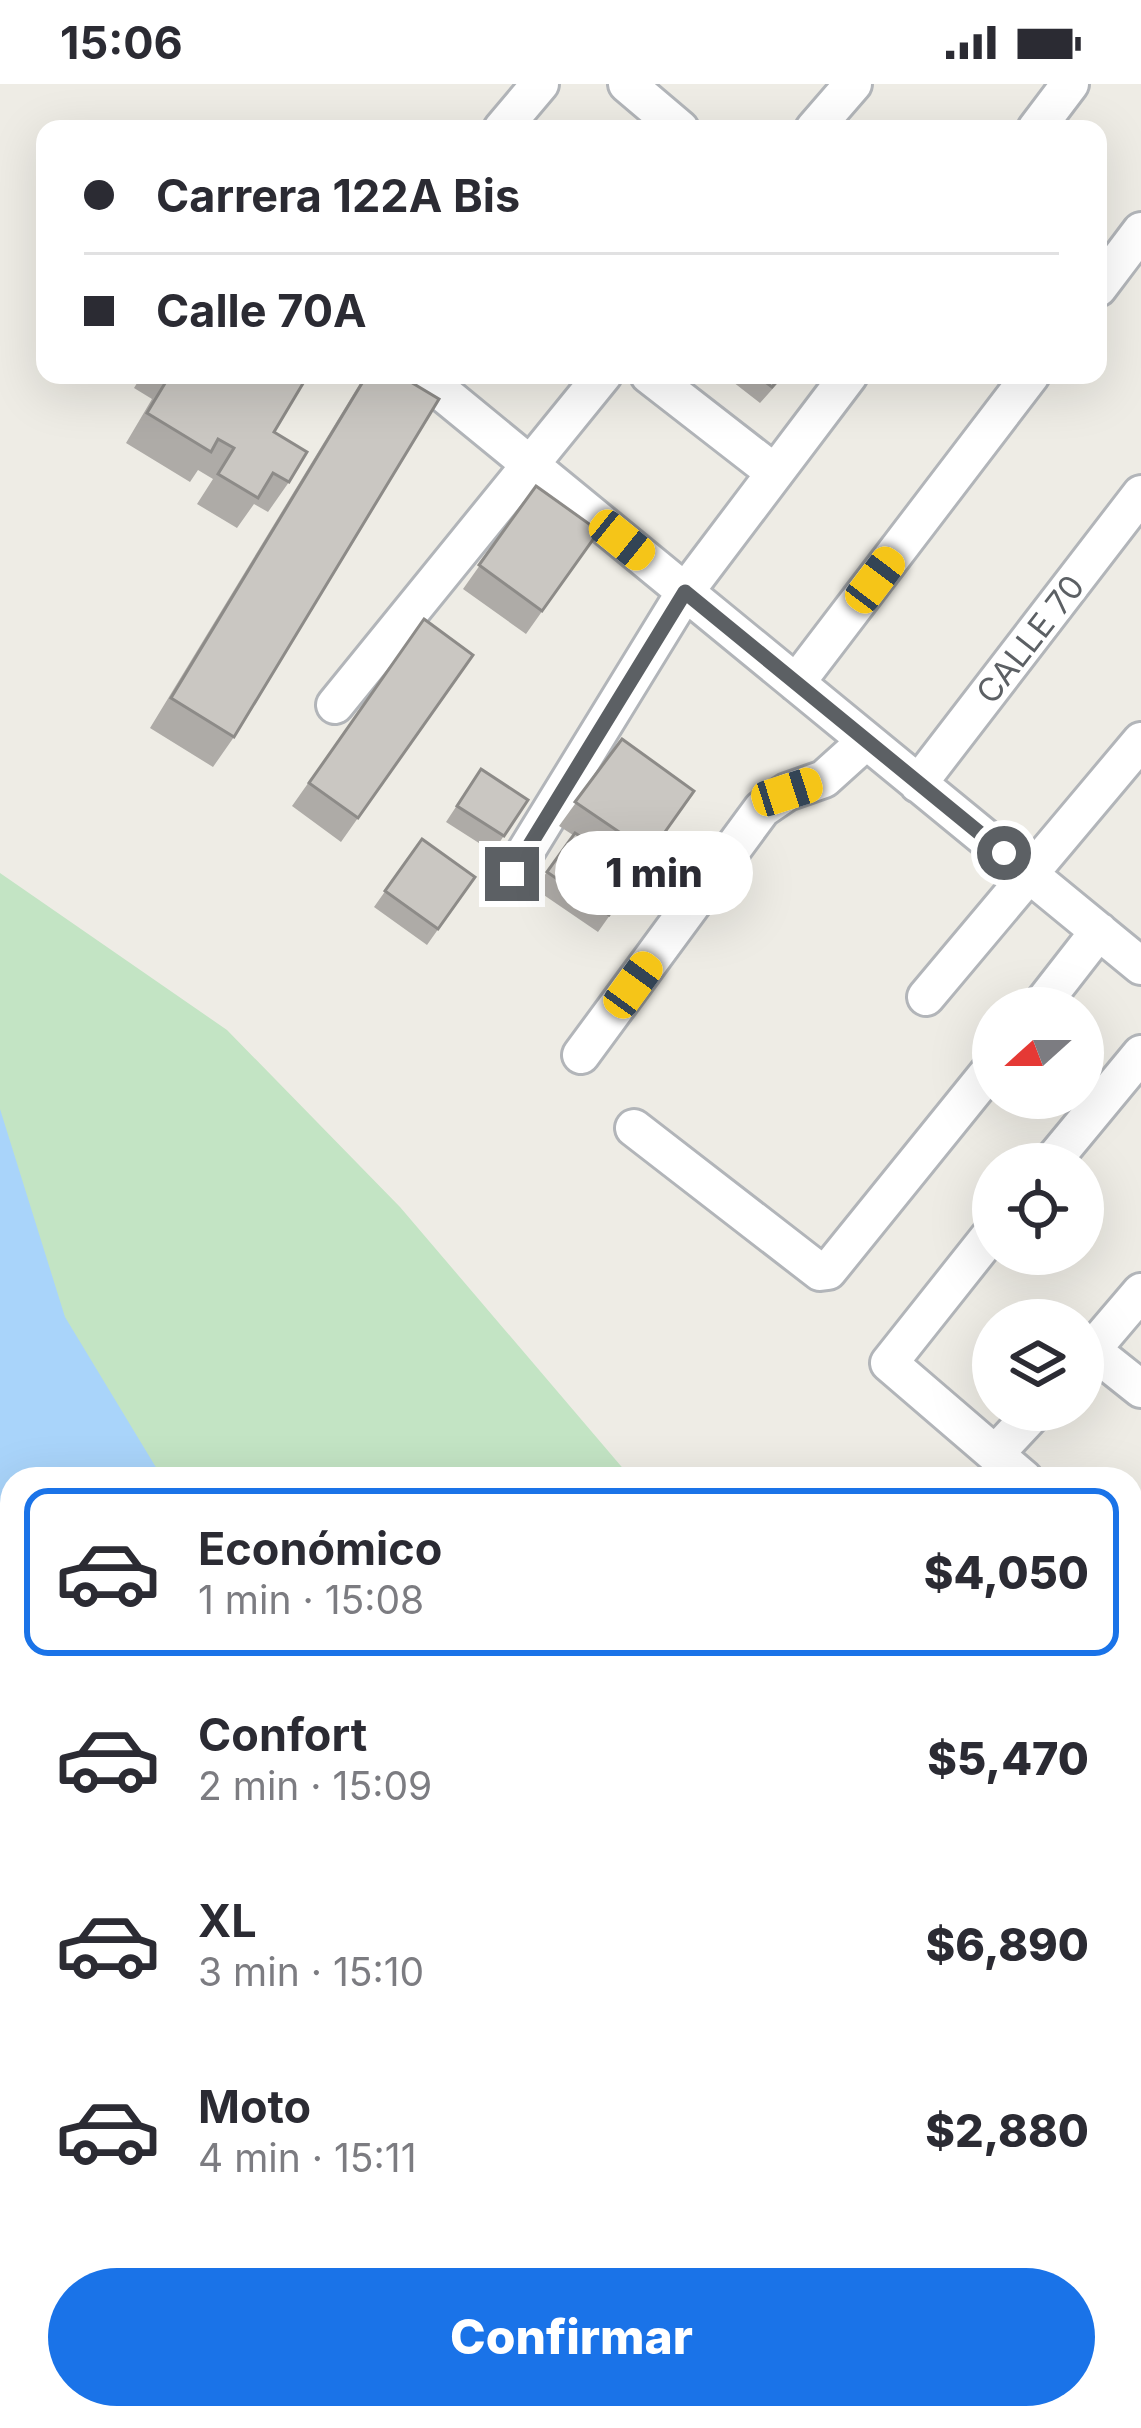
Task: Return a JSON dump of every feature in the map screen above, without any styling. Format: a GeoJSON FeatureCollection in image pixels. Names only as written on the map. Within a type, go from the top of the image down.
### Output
{"type":"FeatureCollection","features":[{"type":"Feature","properties":{"kind":"street"},"geometry":{"type":"LineString","coordinates":[[510,120],[540,84]]}},
{"type":"Feature","properties":{"kind":"street"},"geometry":{"type":"LineString","coordinates":[[626,84],[669,120]]}},
{"type":"Feature","properties":{"kind":"street"},"geometry":{"type":"LineString","coordinates":[[1043,120],[1070,84]]}},
{"type":"Feature","properties":{"kind":"street"},"geometry":{"type":"LineString","coordinates":[[1107,276],[1141,231]]}},
{"type":"Feature","properties":{"kind":"street"},"geometry":{"type":"LineString","coordinates":[[432,384],[1141,966]]}},
{"type":"Feature","properties":{"kind":"street"},"geometry":{"type":"LineString","coordinates":[[334,705],[595,384]]}},
{"type":"Feature","properties":{"kind":"street"},"geometry":{"type":"LineString","coordinates":[[662,384],[775,472]]}},
{"type":"Feature","properties":{"kind":"street"},"geometry":{"type":"LineString","coordinates":[[512,874],[685,592],[842,384]]}},
{"type":"Feature","properties":{"kind":"street"},"geometry":{"type":"LineString","coordinates":[[796,683],[1024,384]]}},
{"type":"Feature","properties":{"kind":"street","name":"CALLE 70"},"geometry":{"type":"LineString","coordinates":[[918,784],[1141,494]]}},
{"type":"Feature","properties":{"kind":"street"},"geometry":{"type":"LineString","coordinates":[[581,1055],[762,809],[787,792],[824,779],[866,741]]}},
{"type":"Feature","properties":{"kind":"street"},"geometry":{"type":"LineString","coordinates":[[926,997],[1141,741]]}},
{"type":"Feature","properties":{"kind":"street"},"geometry":{"type":"LineString","coordinates":[[1055,987],[1099,931]]}},
{"type":"Feature","properties":{"kind":"street"},"geometry":{"type":"LineString","coordinates":[[1067,1143],[1141,1054]]}},
{"type":"Feature","properties":{"kind":"street"},"geometry":{"type":"LineString","coordinates":[[634,1128],[820,1272],[828,1271],[972,1092]]}},
{"type":"Feature","properties":{"kind":"street"},"geometry":{"type":"LineString","coordinates":[[972,1258],[889,1363],[1010,1467]]}},
{"type":"Feature","properties":{"kind":"street"},"geometry":{"type":"LineString","coordinates":[[1104,1336],[1141,1292]]}},
{"type":"Feature","properties":{"kind":"street"},"geometry":{"type":"LineString","coordinates":[[1104,1365],[1141,1389]]}},
{"type":"Feature","properties":{"kind":"street"},"geometry":{"type":"LineString","coordinates":[[995,1454],[1016,1431]]}},
{"type":"Feature","properties":{"kind":"green space"},"geometry":{"type":"Polygon","coordinates":[[[0,873],[227,1030],[400,1207],[622,1467],[0,1467],[0,873]]]}},
{"type":"Feature","properties":{"kind":"water"},"geometry":{"type":"Polygon","coordinates":[[[0,1109],[65,1317],[156,1467],[0,1467],[0,1109]]]}},
{"type":"Feature","properties":{"kind":"building"},"geometry":{"type":"Polygon","coordinates":[[[165,384],[303,384],[274,432],[307,452],[289,482],[273,473],[258,498],[218,474],[234,448],[218,439],[211,452],[147,413],[165,384]]]}},
{"type":"Feature","properties":{"kind":"building"},"geometry":{"type":"Polygon","coordinates":[[[362,384],[414,384],[439,399],[234,737],[171,698],[362,384]]]}},
{"type":"Feature","properties":{"kind":"building"},"geometry":{"type":"Polygon","coordinates":[[[536,486],[599,531],[542,611],[479,565],[536,486]]]}},
{"type":"Feature","properties":{"kind":"building"},"geometry":{"type":"Polygon","coordinates":[[[424,619],[473,655],[358,818],[309,783],[424,619]]]}},
{"type":"Feature","properties":{"kind":"building"},"geometry":{"type":"Polygon","coordinates":[[[622,739],[694,791],[650,853],[575,802],[622,739]]]}},
{"type":"Feature","properties":{"kind":"building"},"geometry":{"type":"Polygon","coordinates":[[[481,769],[528,800],[504,836],[457,806],[481,769]]]}},
{"type":"Feature","properties":{"kind":"building"},"geometry":{"type":"Polygon","coordinates":[[[575,833],[639,874],[609,915],[547,872],[575,833]]]}},
{"type":"Feature","properties":{"kind":"building"},"geometry":{"type":"Polygon","coordinates":[[[422,839],[475,877],[438,929],[385,891],[422,839]]]}},
{"type":"Feature","properties":{"kind":"route"},"geometry":{"type":"LineString","coordinates":[[512,874],[685,592],[1004,853]]}}]}
